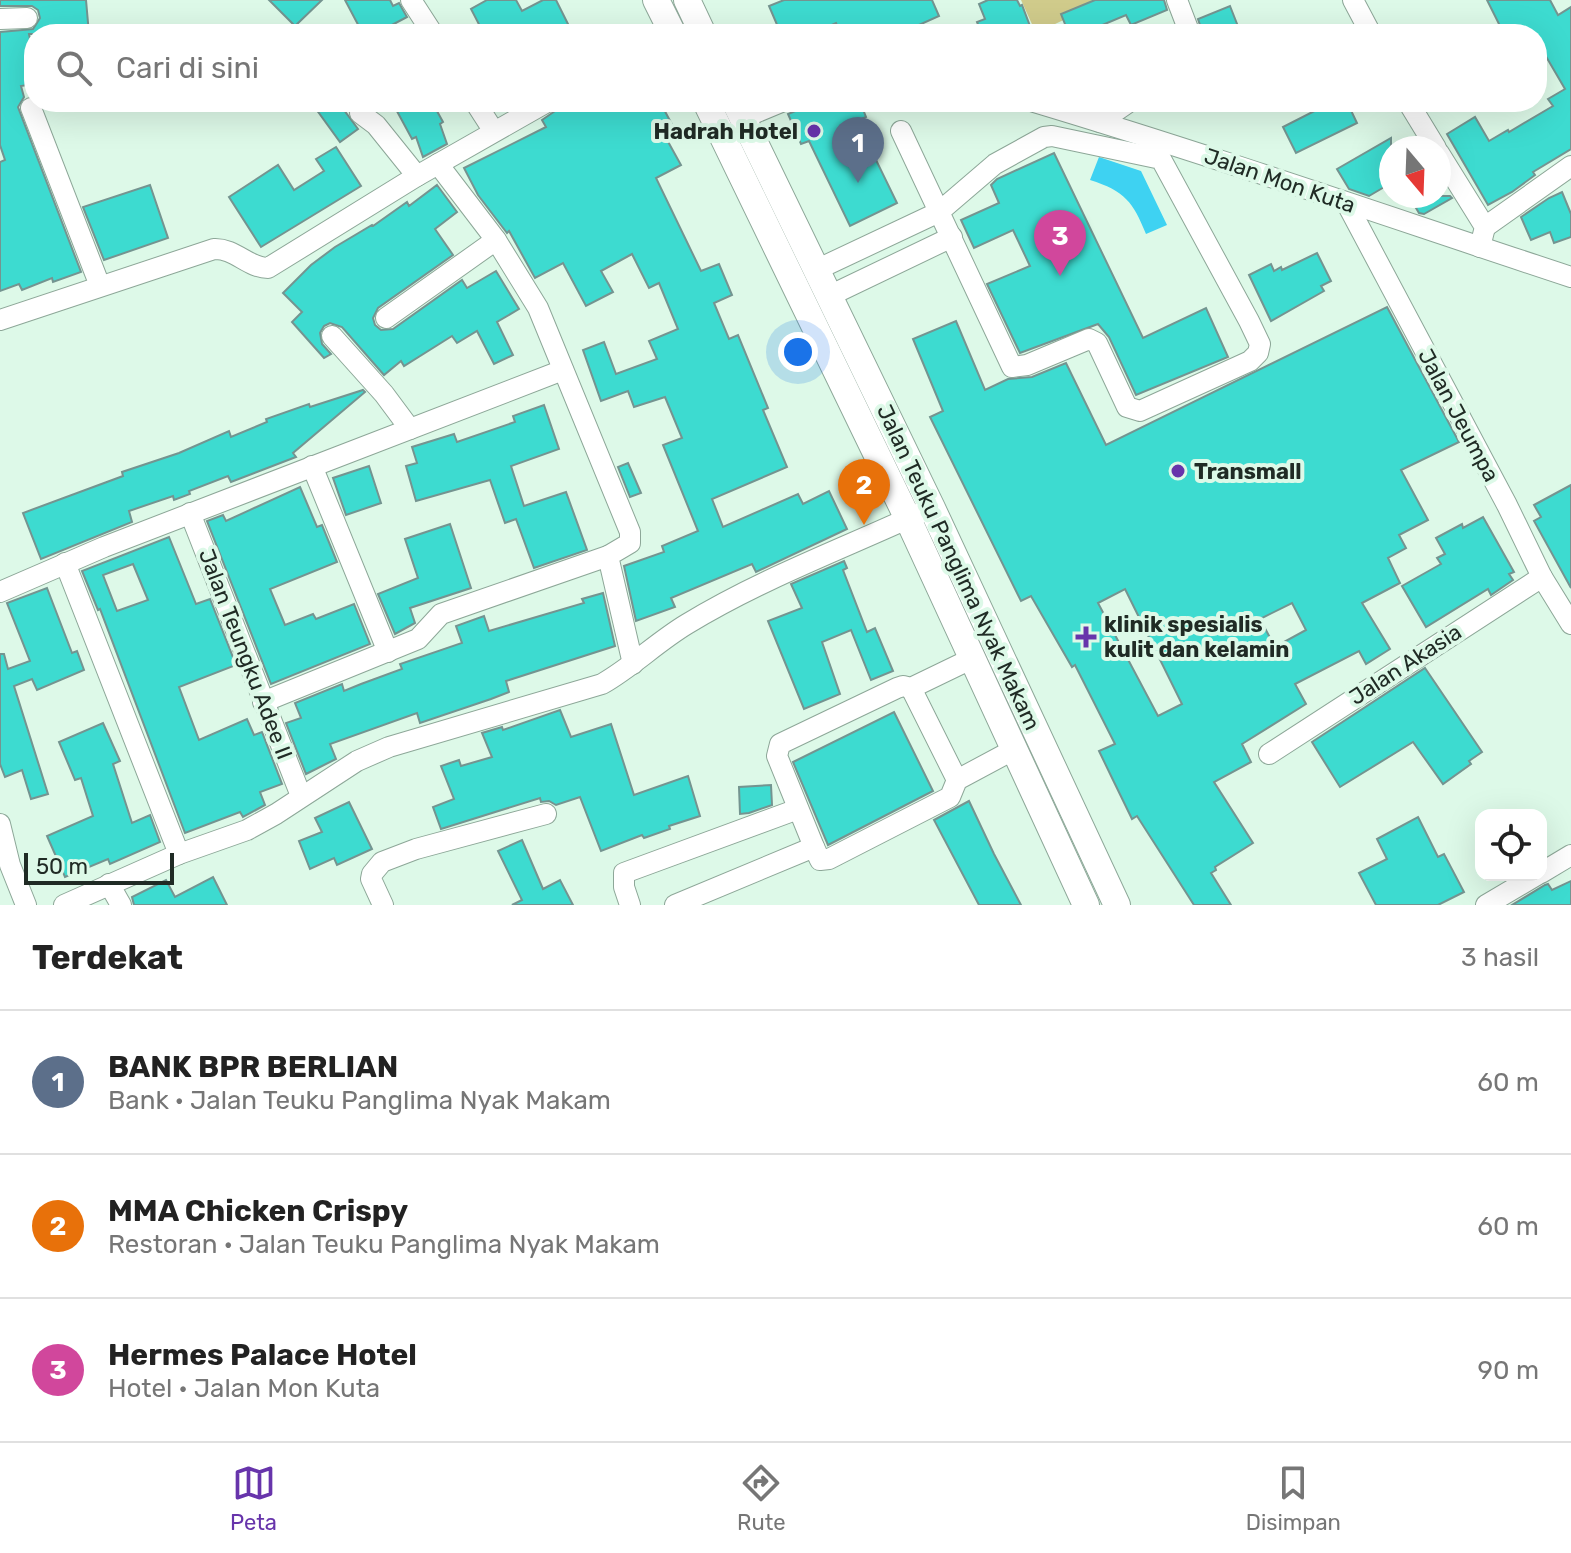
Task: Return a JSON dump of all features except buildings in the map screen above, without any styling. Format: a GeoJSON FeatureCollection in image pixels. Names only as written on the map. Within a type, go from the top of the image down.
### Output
{"type":"FeatureCollection","features":[{"type":"Feature","properties":{"kind":"main road"},"geometry":{"type":"LineString","coordinates":[[656,0],[665,24]]}},
{"type":"Feature","properties":{"kind":"main road"},"geometry":{"type":"LineString","coordinates":[[687,0],[698,24]]}},
{"type":"Feature","properties":{"kind":"main road","name":"Jalan Teuku Panglima Nyak Makam"},"geometry":{"type":"LineString","coordinates":[[712,112],[805,269],[829,296],[920,513],[971,659],[1086,905]]}},
{"type":"Feature","properties":{"kind":"main road","name":"Jalan Teuku Panglima Nyak Makam"},"geometry":{"type":"LineString","coordinates":[[740,112],[805,269],[920,513],[1117,905]]}},
{"type":"Feature","properties":{"kind":"street"},"geometry":{"type":"LineString","coordinates":[[411,0],[427,24]]}},
{"type":"Feature","properties":{"kind":"street"},"geometry":{"type":"LineString","coordinates":[[1177,0],[1186,24]]}},
{"type":"Feature","properties":{"kind":"street"},"geometry":{"type":"LineString","coordinates":[[1353,0],[1366,24]]}},
{"type":"Feature","properties":{"kind":"street"},"geometry":{"type":"LineString","coordinates":[[0,19],[27,18]]}},
{"type":"Feature","properties":{"kind":"street"},"geometry":{"type":"LineString","coordinates":[[33,112],[100,286]]}},
{"type":"Feature","properties":{"kind":"street"},"geometry":{"type":"LineString","coordinates":[[481,112],[493,130]]}},
{"type":"Feature","properties":{"kind":"street"},"geometry":{"type":"LineString","coordinates":[[0,320],[214,249],[227,250],[260,268],[268,268],[493,130],[528,112]]}},
{"type":"Feature","properties":{"kind":"street","name":"Jalan Mon Kuta"},"geometry":{"type":"LineString","coordinates":[[1067,112],[1200,152],[1347,204],[1482,237],[1571,277]]}},
{"type":"Feature","properties":{"kind":"street"},"geometry":{"type":"LineString","coordinates":[[1100,122],[1114,112]]}},
{"type":"Feature","properties":{"kind":"street"},"geometry":{"type":"LineString","coordinates":[[1414,112],[1429,136]]}},
{"type":"Feature","properties":{"kind":"street"},"geometry":{"type":"LineString","coordinates":[[360,113],[376,125],[417,176]]}},
{"type":"Feature","properties":{"kind":"street"},"geometry":{"type":"LineString","coordinates":[[805,269],[939,212],[995,164],[1044,137],[1052,136],[1161,159],[1249,321],[1260,344],[1258,353],[1250,361],[1140,411],[1127,407],[1097,343],[1089,339],[1027,365],[1012,367],[952,237],[939,212],[901,131]]}},
{"type":"Feature","properties":{"kind":"street"},"geometry":{"type":"LineString","coordinates":[[263,702],[421,637],[441,614],[608,556],[630,543],[630,532],[538,308],[496,240],[438,164]]}},
{"type":"Feature","properties":{"kind":"street"},"geometry":{"type":"LineString","coordinates":[[1451,176],[1482,237],[1571,166]]}},
{"type":"Feature","properties":{"kind":"street","name":"Jalan Jeumpa"},"geometry":{"type":"LineString","coordinates":[[1347,204],[1542,577],[1571,624]]}},
{"type":"Feature","properties":{"kind":"street"},"geometry":{"type":"LineString","coordinates":[[829,296],[952,237]]}},
{"type":"Feature","properties":{"kind":"street"},"geometry":{"type":"LineString","coordinates":[[386,318],[496,240]]}},
{"type":"Feature","properties":{"kind":"street"},"geometry":{"type":"LineString","coordinates":[[332,336],[384,394],[410,429]]}},
{"type":"Feature","properties":{"kind":"street"},"geometry":{"type":"LineString","coordinates":[[0,592],[190,513],[563,370]]}},
{"type":"Feature","properties":{"kind":"street"},"geometry":{"type":"LineString","coordinates":[[312,466],[388,652]]}},
{"type":"Feature","properties":{"kind":"street","name":"Jalan Teungku Adee II"},"geometry":{"type":"LineString","coordinates":[[190,513],[301,796]]}},
{"type":"Feature","properties":{"kind":"street"},"geometry":{"type":"LineString","coordinates":[[64,905],[179,854],[247,830],[357,761],[389,747],[602,684],[695,619],[795,568],[920,513]]}},
{"type":"Feature","properties":{"kind":"street"},"geometry":{"type":"LineString","coordinates":[[608,556],[633,664]]}},
{"type":"Feature","properties":{"kind":"street"},"geometry":{"type":"LineString","coordinates":[[65,563],[179,854]]}},
{"type":"Feature","properties":{"kind":"street","name":"Jalan Akasia"},"geometry":{"type":"LineString","coordinates":[[1269,754],[1542,577]]}},
{"type":"Feature","properties":{"kind":"street"},"geometry":{"type":"LineString","coordinates":[[971,659],[911,688],[897,688],[780,744],[777,756],[820,860],[829,859],[950,797],[957,780],[1013,750]]}},
{"type":"Feature","properties":{"kind":"street"},"geometry":{"type":"LineString","coordinates":[[911,688],[957,780]]}},
{"type":"Feature","properties":{"kind":"street"},"geometry":{"type":"LineString","coordinates":[[630,905],[624,887],[624,873],[798,809]]}},
{"type":"Feature","properties":{"kind":"street"},"geometry":{"type":"LineString","coordinates":[[383,905],[371,879],[382,862],[431,845],[546,814]]}},
{"type":"Feature","properties":{"kind":"street"},"geometry":{"type":"LineString","coordinates":[[0,824],[10,865],[26,905]]}},
{"type":"Feature","properties":{"kind":"street"},"geometry":{"type":"LineString","coordinates":[[675,905],[814,847]]}},
{"type":"Feature","properties":{"kind":"street"},"geometry":{"type":"LineString","coordinates":[[1547,869],[1571,855]]}},
{"type":"Feature","properties":{"kind":"street"},"geometry":{"type":"LineString","coordinates":[[1486,905],[1527,881]]}},
{"type":"Feature","properties":{"kind":"street"},"geometry":{"type":"LineString","coordinates":[[109,884],[121,905]]}},
{"type":"Feature","properties":{"kind":"shaded area"},"geometry":{"type":"Polygon","coordinates":[[[1021,0],[1106,0],[1055,24],[1032,24],[1021,0]]]}},
{"type":"Feature","properties":{"kind":"water"},"geometry":{"type":"Polygon","coordinates":[[[1099,157],[1141,171],[1167,225],[1146,234],[1132,206],[1120,193],[1090,180],[1099,157]]]}},
{"type":"Feature","properties":{"kind":"place","name":"Hadrah Hotel"},"geometry":{"type":"Point","coordinates":[814,131]}},
{"type":"Feature","properties":{"kind":"place","name":"BANK BPR BERLIAN"},"geometry":{"type":"Point","coordinates":[858,183]}},
{"type":"Feature","properties":{"kind":"place","name":"Hermes Palace Hotel"},"geometry":{"type":"Point","coordinates":[1060,276]}},
{"type":"Feature","properties":{"kind":"place","name":"Transmall"},"geometry":{"type":"Point","coordinates":[1178,471]}},
{"type":"Feature","properties":{"kind":"place","name":"MMA Chicken Crispy"},"geometry":{"type":"Point","coordinates":[864,525]}},
{"type":"Feature","properties":{"kind":"place","name":"klinik spesialis kulit dan kelamin"},"geometry":{"type":"Point","coordinates":[1086,637]}}]}
